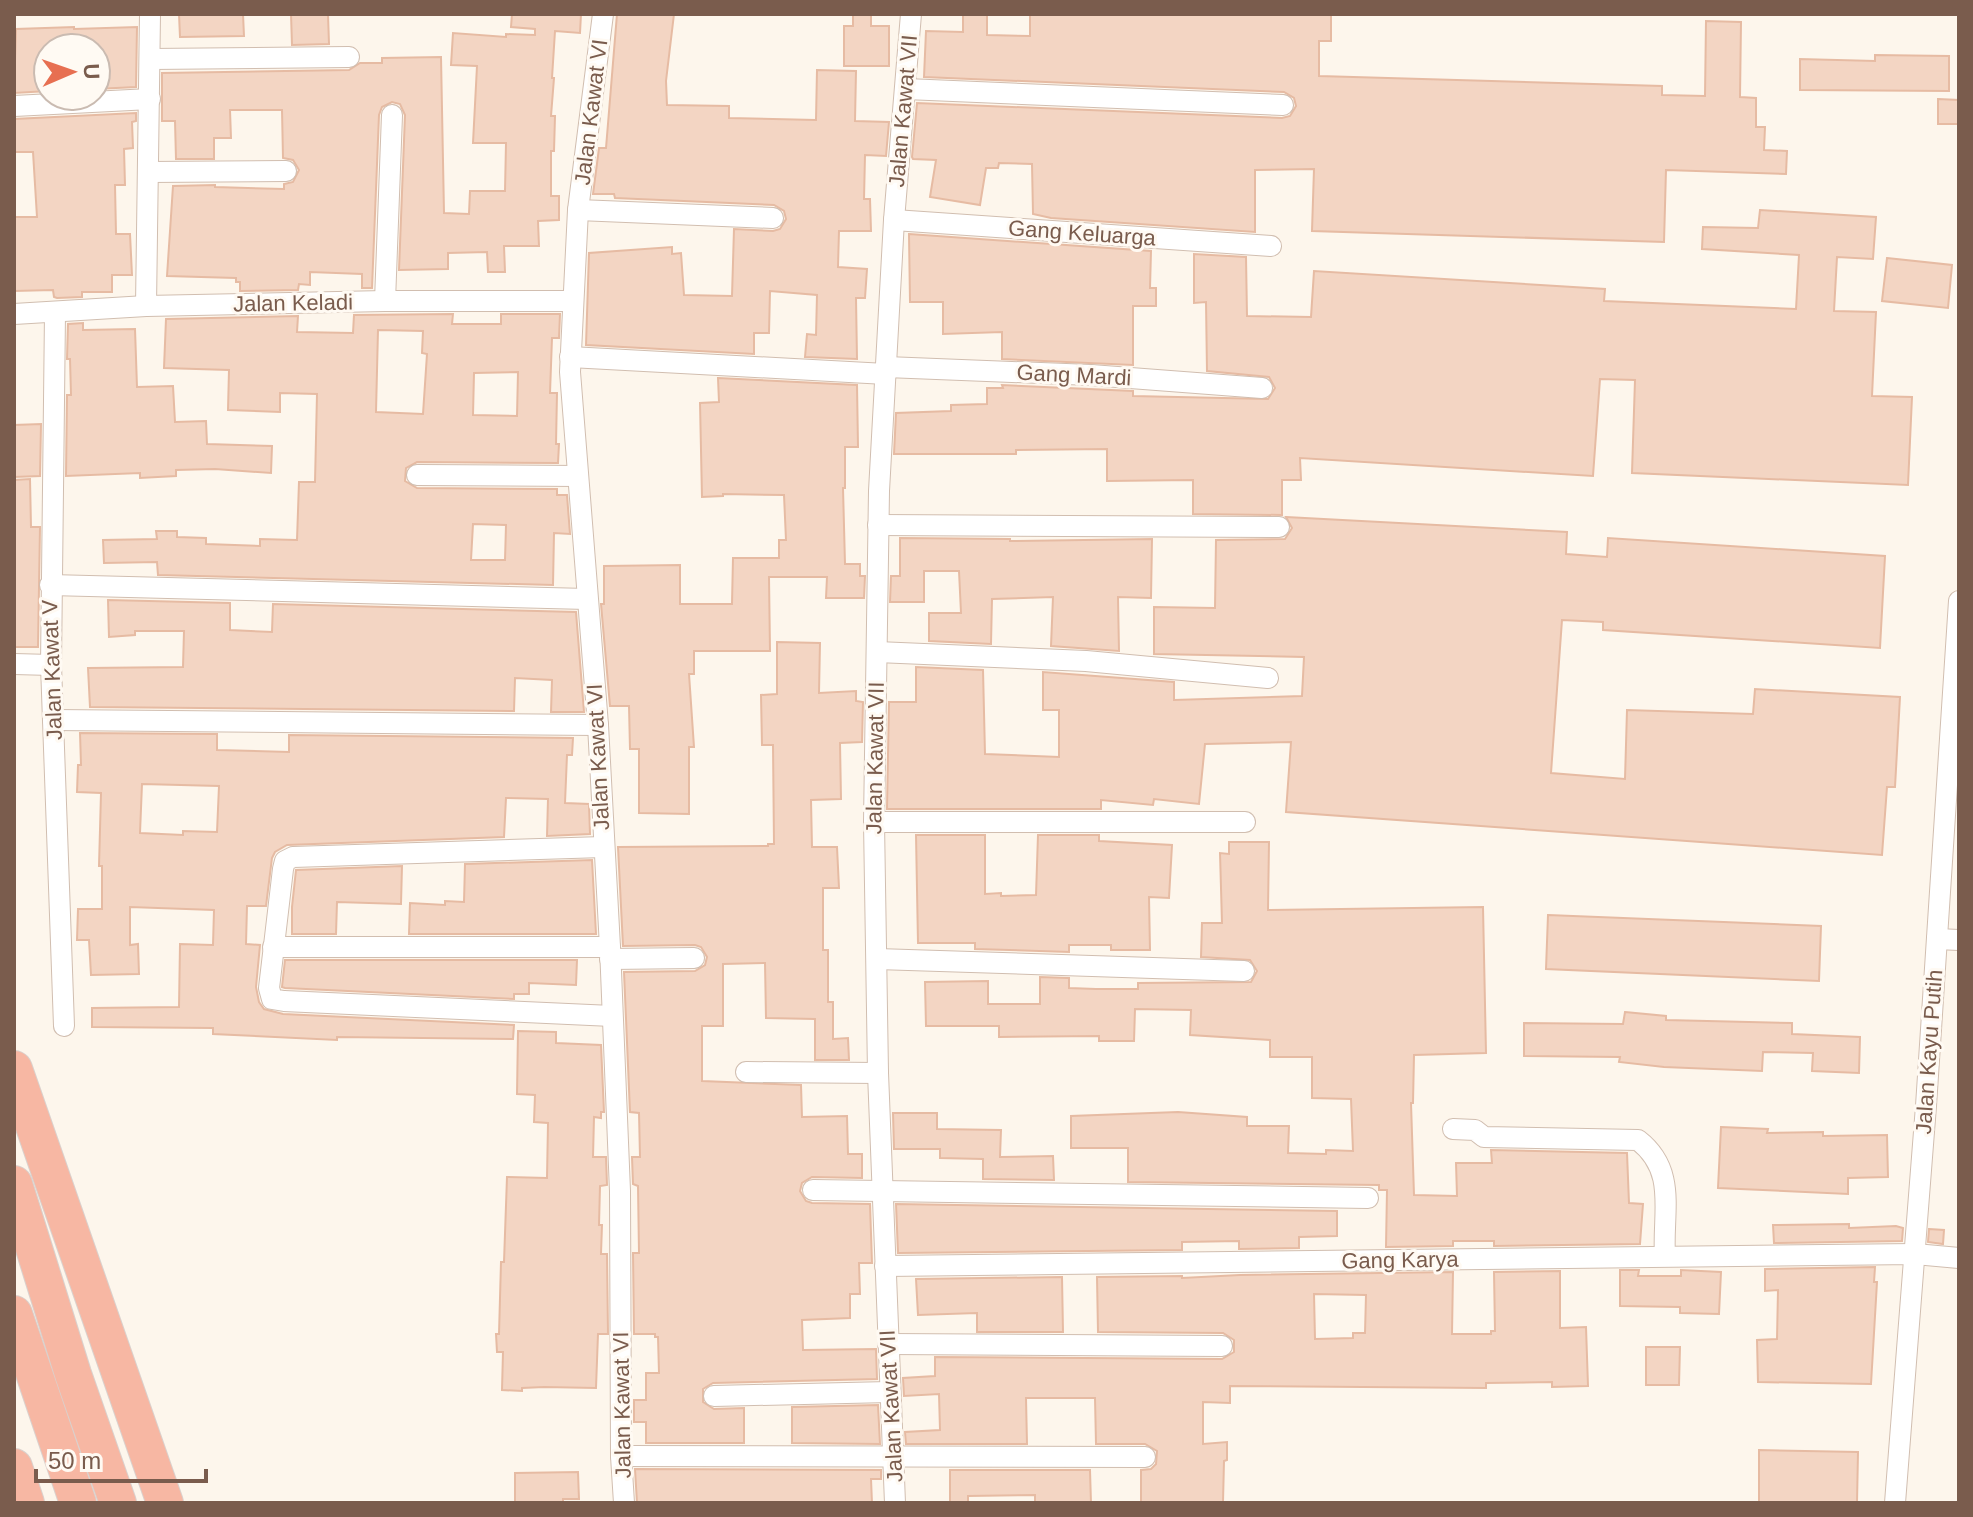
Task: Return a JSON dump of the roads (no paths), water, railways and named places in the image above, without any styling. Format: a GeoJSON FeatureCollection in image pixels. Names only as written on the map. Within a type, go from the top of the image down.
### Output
{"type":"FeatureCollection","features":[{"type":"Feature","properties":{"kind":"highway"},"geometry":{"type":"LineString","coordinates":[[14,1069],[165,1503]]}},
{"type":"Feature","properties":{"kind":"highway"},"geometry":{"type":"LineString","coordinates":[[14,1184],[73,1374],[118,1503]]}},
{"type":"Feature","properties":{"kind":"highway"},"geometry":{"type":"LineString","coordinates":[[14,1314],[78,1503]]}},
{"type":"Feature","properties":{"kind":"highway"},"geometry":{"type":"LineString","coordinates":[[14,1467],[26,1503]]}},
{"type":"Feature","properties":{"kind":"street"},"geometry":{"type":"LineString","coordinates":[[146,306],[150,14]]}},
{"type":"Feature","properties":{"kind":"street","name":"Jalan Kawat VI"},"geometry":{"type":"LineString","coordinates":[[603,14],[578,210],[570,357],[598,725],[610,953],[620,1191],[624,1503]]}},
{"type":"Feature","properties":{"kind":"street","name":"Jalan Kawat VII"},"geometry":{"type":"LineString","coordinates":[[895,1503],[878,1073],[874,822],[878,525],[894,220],[911,14]]}},
{"type":"Feature","properties":{"kind":"street"},"geometry":{"type":"LineString","coordinates":[[151,59],[349,57]]}},
{"type":"Feature","properties":{"kind":"street"},"geometry":{"type":"LineString","coordinates":[[906,89],[1283,105]]}},
{"type":"Feature","properties":{"kind":"street"},"geometry":{"type":"LineString","coordinates":[[14,106],[150,99]]}},
{"type":"Feature","properties":{"kind":"street"},"geometry":{"type":"LineString","coordinates":[[385,301],[392,115]]}},
{"type":"Feature","properties":{"kind":"street"},"geometry":{"type":"LineString","coordinates":[[149,172],[286,171]]}},
{"type":"Feature","properties":{"kind":"street"},"geometry":{"type":"LineString","coordinates":[[578,210],[773,218]]}},
{"type":"Feature","properties":{"kind":"street","name":"Gang Keluarga"},"geometry":{"type":"LineString","coordinates":[[894,220],[1271,246]]}},
{"type":"Feature","properties":{"kind":"street","name":"Jalan Keladi"},"geometry":{"type":"LineString","coordinates":[[14,314],[146,306],[572,301]]}},
{"type":"Feature","properties":{"kind":"street","name":"Jalan Kawat V"},"geometry":{"type":"LineString","coordinates":[[55,313],[51,665],[64,1026]]}},
{"type":"Feature","properties":{"kind":"street","name":"Gang Mardi"},"geometry":{"type":"LineString","coordinates":[[570,357],[1091,375],[1262,388]]}},
{"type":"Feature","properties":{"kind":"street"},"geometry":{"type":"LineString","coordinates":[[417,475],[578,476]]}},
{"type":"Feature","properties":{"kind":"street"},"geometry":{"type":"LineString","coordinates":[[878,525],[1279,527]]}},
{"type":"Feature","properties":{"kind":"street"},"geometry":{"type":"LineString","coordinates":[[50,585],[587,599]]}},
{"type":"Feature","properties":{"kind":"street","name":"Jalan Kayu Putih"},"geometry":{"type":"LineString","coordinates":[[1895,1503],[1955,726],[1959,601]]}},
{"type":"Feature","properties":{"kind":"street"},"geometry":{"type":"LineString","coordinates":[[877,652],[1086,661],[1268,678]]}},
{"type":"Feature","properties":{"kind":"street"},"geometry":{"type":"LineString","coordinates":[[14,664],[51,665]]}},
{"type":"Feature","properties":{"kind":"street"},"geometry":{"type":"LineString","coordinates":[[53,720],[598,725]]}},
{"type":"Feature","properties":{"kind":"street"},"geometry":{"type":"LineString","coordinates":[[874,822],[1245,822]]}},
{"type":"Feature","properties":{"kind":"street"},"geometry":{"type":"LineString","coordinates":[[603,847],[293,857],[285,861],[283,869],[269,988],[272,999],[284,1001],[612,1016]]}},
{"type":"Feature","properties":{"kind":"street"},"geometry":{"type":"LineString","coordinates":[[1937,939],[1959,940]]}},
{"type":"Feature","properties":{"kind":"street"},"geometry":{"type":"LineString","coordinates":[[273,947],[610,953],[694,958]]}},
{"type":"Feature","properties":{"kind":"street"},"geometry":{"type":"LineString","coordinates":[[877,959],[1244,971]]}},
{"type":"Feature","properties":{"kind":"street"},"geometry":{"type":"LineString","coordinates":[[746,1072],[878,1073]]}},
{"type":"Feature","properties":{"kind":"street"},"geometry":{"type":"LineString","coordinates":[[1453,1129],[1475,1130],[1484,1137],[1638,1140],[1649,1149],[1664,1176],[1667,1191],[1663,1218],[1665,1256]]}},
{"type":"Feature","properties":{"kind":"street"},"geometry":{"type":"LineString","coordinates":[[813,1190],[1368,1198]]}},
{"type":"Feature","properties":{"kind":"street","name":"Gang Karya"},"geometry":{"type":"LineString","coordinates":[[885,1266],[1915,1254],[1959,1258]]}},
{"type":"Feature","properties":{"kind":"street"},"geometry":{"type":"LineString","coordinates":[[888,1344],[1222,1346]]}},
{"type":"Feature","properties":{"kind":"street"},"geometry":{"type":"LineString","coordinates":[[714,1396],[889,1392]]}},
{"type":"Feature","properties":{"kind":"street"},"geometry":{"type":"LineString","coordinates":[[621,1456],[1145,1457]]}}]}
